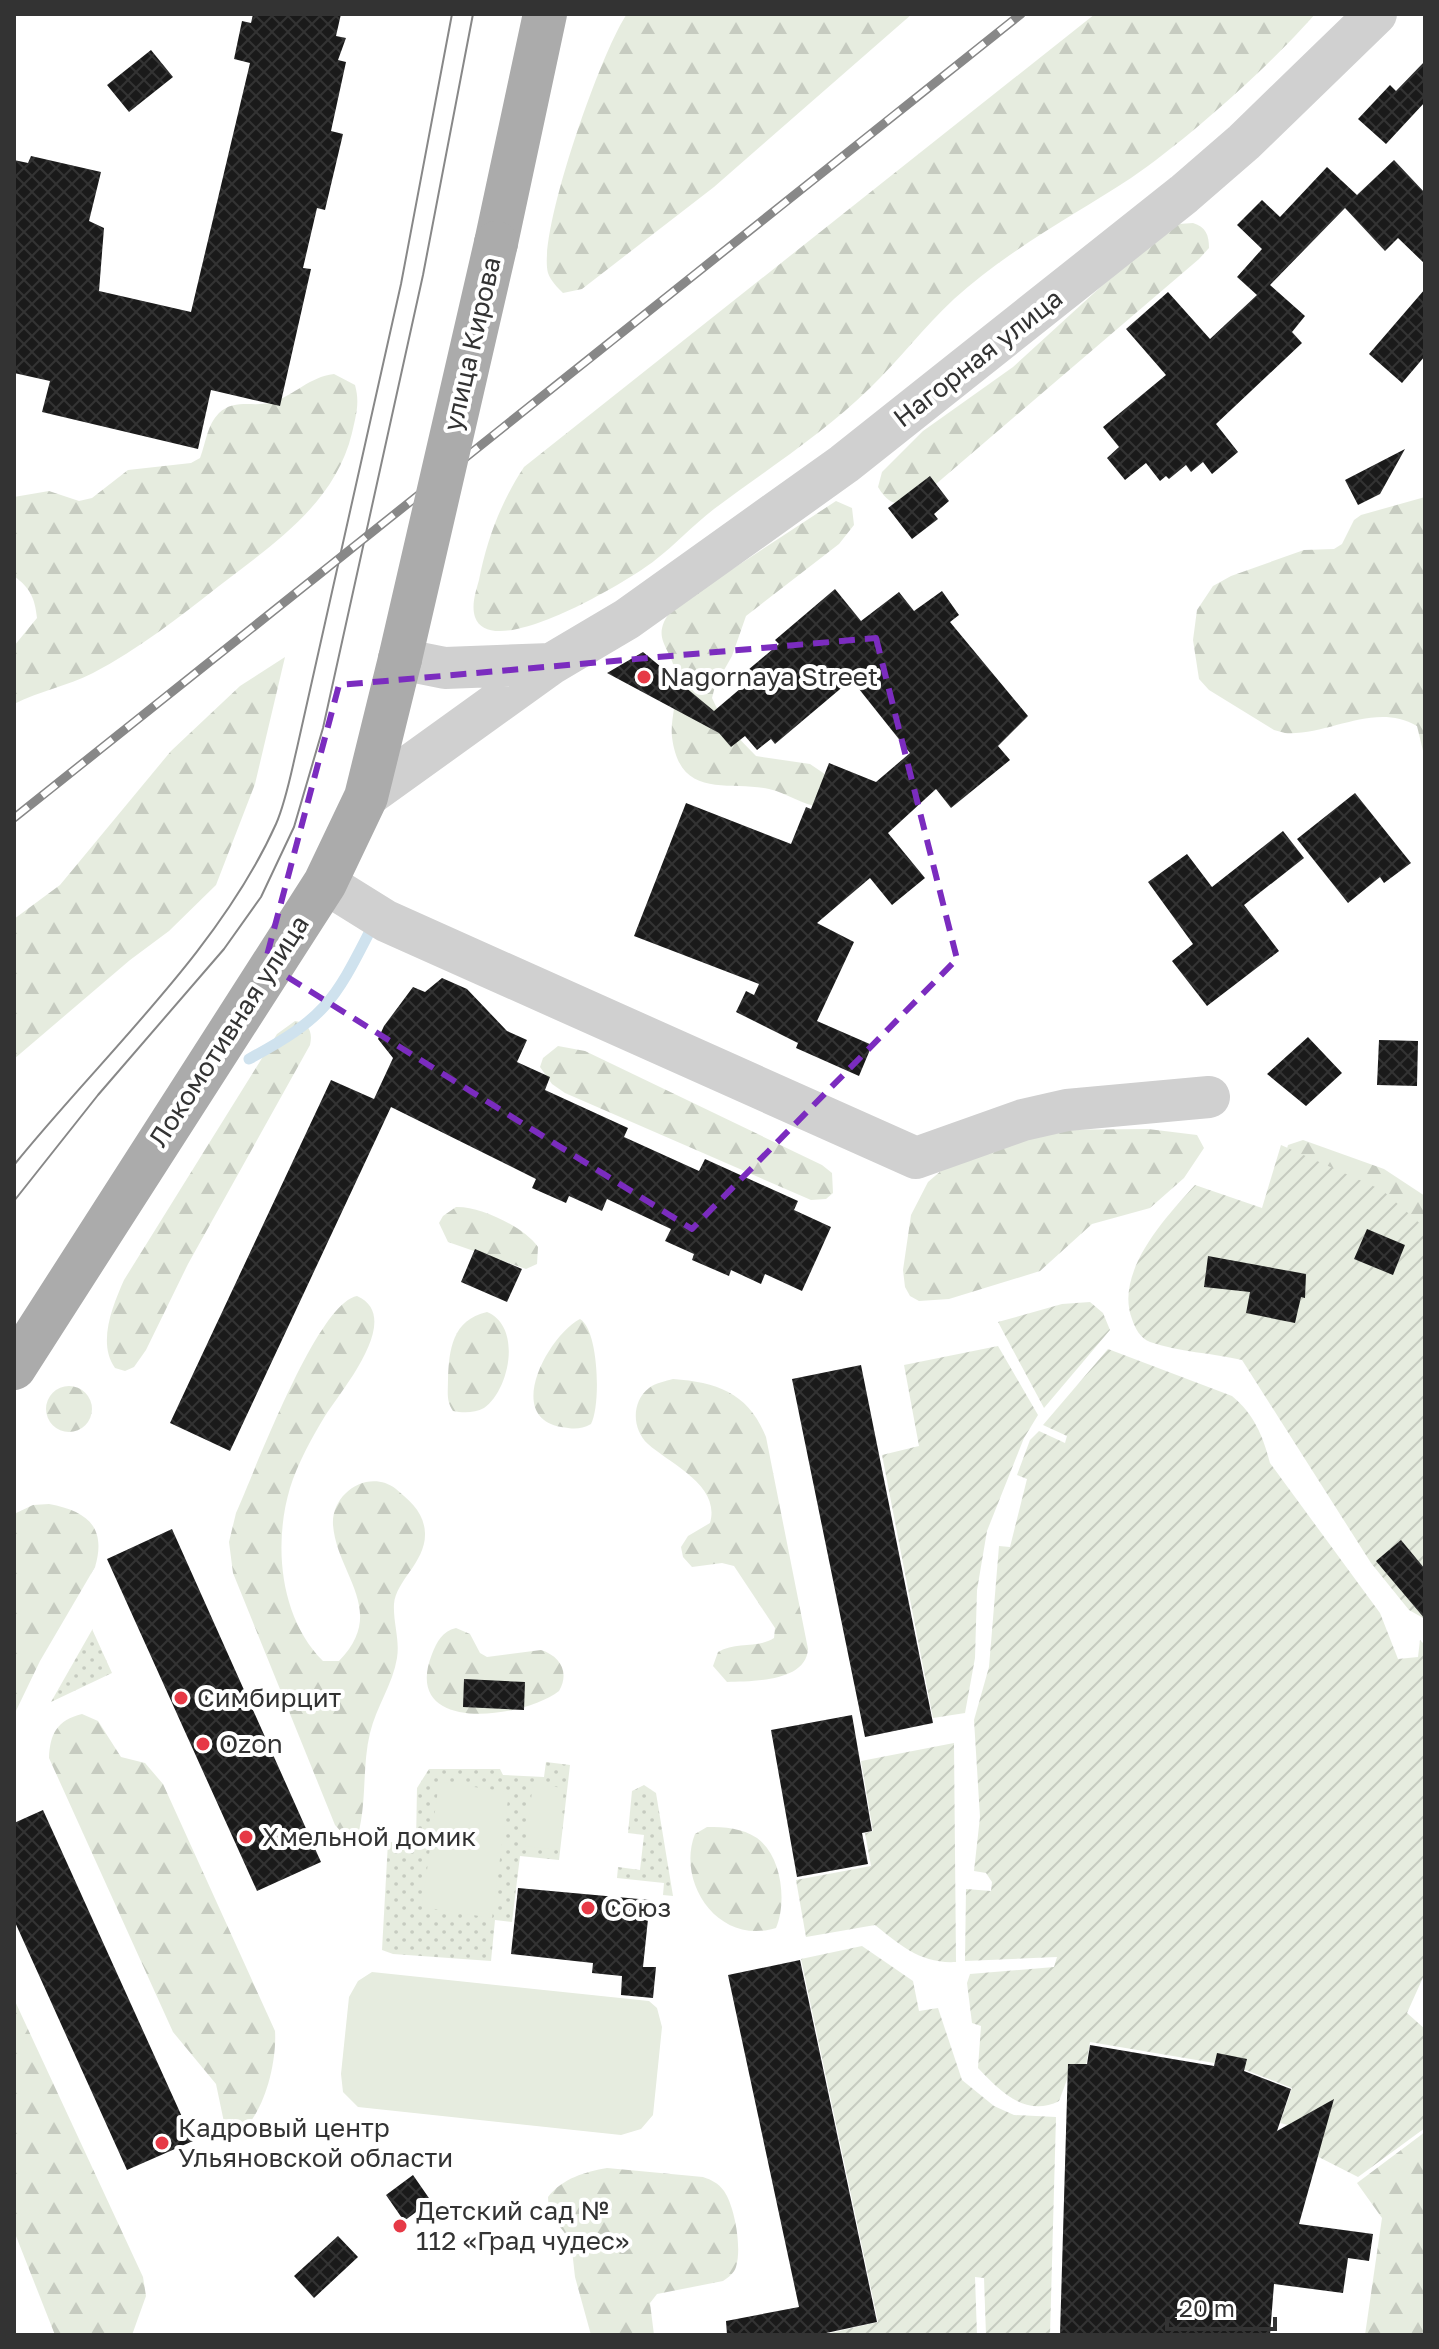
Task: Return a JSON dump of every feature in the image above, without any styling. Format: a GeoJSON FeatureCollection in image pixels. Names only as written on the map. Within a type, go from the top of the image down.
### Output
{"type":"FeatureCollection","features":[{"type":"Feature","properties":{"kind":"main road","name":"улица Кирова"},"geometry":{"type":"LineString","coordinates":[[398,666],[496,243],[545,14]]}},
{"type":"Feature","properties":{"kind":"main road","name":"Локомотивная улица"},"geometry":{"type":"LineString","coordinates":[[14,1368],[325,883],[366,797],[398,666]]}},
{"type":"Feature","properties":{"kind":"street","name":"Нагорная улица"},"geometry":{"type":"LineString","coordinates":[[366,797],[551,664],[653,601],[844,464],[1244,142],[1376,14]]}},
{"type":"Feature","properties":{"kind":"street","name":"Нагорная улица"},"geometry":{"type":"LineString","coordinates":[[398,666],[445,668],[551,664]]}},
{"type":"Feature","properties":{"kind":"street"},"geometry":{"type":"LineString","coordinates":[[325,883],[386,921],[916,1158],[1023,1120],[1052,1113],[1209,1097]]}},
{"type":"Feature","properties":{"kind":"highlighted area"},"geometry":{"type":"Polygon","coordinates":[[[876,638],[957,959],[692,1229],[265,963],[339,685],[876,638]]]}},
{"type":"Feature","properties":{"kind":"green space"},"geometry":{"type":"Polygon","coordinates":[[[627,14],[912,14],[714,187],[582,289],[563,293],[548,273],[547,252],[552,221],[588,101],[627,14]]]}},
{"type":"Feature","properties":{"kind":"green space"},"geometry":{"type":"Polygon","coordinates":[[[1095,14],[1315,14],[1276,56],[1202,123],[1131,178],[1018,249],[975,281],[852,405],[714,509],[654,561],[562,614],[506,631],[486,629],[475,617],[475,593],[496,521],[524,467],[1095,14]]]}},
{"type":"Feature","properties":{"kind":"green space"},"geometry":{"type":"Polygon","coordinates":[[[1193,223],[1204,229],[1208,239],[1209,248],[1199,259],[915,502],[898,503],[886,497],[878,487],[882,472],[923,431],[1013,367],[1152,240],[1179,224],[1193,223]]]}},
{"type":"Feature","properties":{"kind":"green space"},"geometry":{"type":"Polygon","coordinates":[[[334,374],[355,385],[356,415],[344,458],[317,502],[260,554],[126,654],[83,678],[14,704],[14,646],[37,618],[31,594],[14,576],[14,497],[49,491],[79,501],[92,498],[128,470],[191,463],[200,458],[212,423],[225,408],[273,402],[317,379],[334,374]]]}},
{"type":"Feature","properties":{"kind":"green space"},"geometry":{"type":"Polygon","coordinates":[[[1425,497],[1425,759],[1417,726],[1401,719],[1368,718],[1302,733],[1285,733],[1274,730],[1209,690],[1199,679],[1193,640],[1197,610],[1213,586],[1231,576],[1304,550],[1334,549],[1342,544],[1354,520],[1361,515],[1425,497]]]}},
{"type":"Feature","properties":{"kind":"green space"},"geometry":{"type":"Polygon","coordinates":[[[836,501],[852,508],[854,525],[839,544],[746,616],[712,698],[724,723],[756,756],[810,764],[835,781],[821,807],[769,789],[708,784],[696,779],[685,771],[677,757],[672,737],[677,683],[663,642],[662,627],[666,619],[673,608],[836,501]]]}},
{"type":"Feature","properties":{"kind":"green space"},"geometry":{"type":"Polygon","coordinates":[[[285,657],[255,784],[216,885],[169,931],[130,960],[14,1059],[14,919],[60,885],[171,751],[240,686],[285,657]]]}},
{"type":"Feature","properties":{"kind":"green space"},"geometry":{"type":"Polygon","coordinates":[[[295,1021],[309,1029],[310,1045],[188,1264],[146,1350],[134,1367],[125,1371],[115,1368],[107,1347],[107,1336],[124,1280],[277,1034],[295,1021]]]}},
{"type":"Feature","properties":{"kind":"green space"},"geometry":{"type":"Polygon","coordinates":[[[558,1046],[585,1051],[822,1165],[832,1173],[833,1193],[826,1199],[811,1200],[565,1093],[552,1084],[540,1067],[543,1058],[558,1046]]]}},
{"type":"Feature","properties":{"kind":"green space"},"geometry":{"type":"Polygon","coordinates":[[[1148,1129],[1197,1135],[1204,1148],[1184,1178],[1150,1208],[1092,1224],[1040,1271],[949,1299],[919,1301],[910,1296],[905,1287],[903,1270],[911,1215],[928,1182],[949,1164],[1041,1130],[1148,1129]]]}},
{"type":"Feature","properties":{"kind":"green space"},"geometry":{"type":"Polygon","coordinates":[[[1303,1140],[1384,1169],[1425,1196],[1425,1279],[1286,1152],[1288,1145],[1303,1140]]]}},
{"type":"Feature","properties":{"kind":"green space"},"geometry":{"type":"Polygon","coordinates":[[[1281,1145],[1382,1190],[1425,1228],[1425,1619],[1409,1610],[1371,1563],[1242,1360],[1150,1342],[1138,1332],[1132,1319],[1128,1301],[1130,1283],[1146,1246],[1171,1212],[1195,1185],[1262,1208],[1281,1145]]]}},
{"type":"Feature","properties":{"kind":"green space"},"geometry":{"type":"Polygon","coordinates":[[[456,1207],[489,1214],[523,1232],[538,1247],[537,1264],[526,1269],[448,1242],[439,1223],[456,1207]]]}},
{"type":"Feature","properties":{"kind":"green space"},"geometry":{"type":"Polygon","coordinates":[[[357,1296],[370,1306],[374,1320],[372,1337],[365,1355],[325,1416],[301,1461],[290,1488],[282,1533],[284,1580],[289,1602],[297,1624],[323,1661],[339,1661],[353,1643],[359,1626],[360,1609],[356,1593],[336,1543],[333,1525],[334,1513],[345,1494],[364,1483],[385,1483],[396,1489],[415,1508],[422,1519],[425,1533],[421,1553],[396,1595],[397,1658],[370,1733],[358,1835],[348,1839],[335,1825],[233,1573],[229,1542],[236,1513],[306,1357],[341,1306],[357,1296]]]}},
{"type":"Feature","properties":{"kind":"green space"},"geometry":{"type":"Polygon","coordinates":[[[1090,1302],[1103,1313],[1110,1330],[1044,1408],[998,1322],[1062,1304],[1090,1302]]]}},
{"type":"Feature","properties":{"kind":"green space"},"geometry":{"type":"Polygon","coordinates":[[[487,1312],[498,1320],[505,1331],[508,1359],[505,1374],[493,1400],[484,1408],[469,1412],[453,1411],[448,1400],[448,1388],[455,1338],[466,1322],[487,1312]]]}},
{"type":"Feature","properties":{"kind":"green space"},"geometry":{"type":"Polygon","coordinates":[[[580,1319],[586,1326],[594,1352],[597,1386],[594,1415],[591,1424],[580,1428],[561,1427],[544,1420],[535,1408],[534,1393],[545,1358],[568,1328],[580,1319]]]}},
{"type":"Feature","properties":{"kind":"green space"},"geometry":{"type":"Polygon","coordinates":[[[998,1346],[1038,1415],[1024,1438],[987,1531],[977,1590],[975,1658],[965,1713],[933,1718],[882,1455],[919,1446],[904,1365],[998,1346]]]}},
{"type":"Feature","properties":{"kind":"green space"},"geometry":{"type":"Polygon","coordinates":[[[1108,1349],[1232,1396],[1240,1403],[1257,1426],[1270,1463],[1380,1613],[1398,1659],[1418,1657],[1420,1640],[1425,1645],[1425,1973],[1407,2013],[1425,2029],[1425,2128],[1358,2177],[1301,2148],[1288,2125],[1280,2123],[1292,2088],[1238,2067],[1090,2042],[1084,2078],[1068,2077],[1059,2101],[1036,2106],[1014,2100],[978,2068],[981,2026],[972,2023],[967,1983],[970,1974],[1054,1967],[1057,1957],[965,1961],[966,1889],[991,1891],[992,1882],[986,1873],[974,1871],[980,1817],[974,1720],[989,1667],[999,1546],[1010,1547],[1027,1479],[1017,1475],[1030,1440],[1039,1431],[1065,1443],[1067,1436],[1043,1425],[1108,1349]]]}},
{"type":"Feature","properties":{"kind":"green space"},"geometry":{"type":"Polygon","coordinates":[[[673,1379],[704,1383],[730,1393],[751,1410],[766,1437],[808,1649],[805,1660],[788,1674],[764,1680],[727,1682],[713,1666],[718,1652],[767,1641],[774,1638],[775,1628],[734,1566],[722,1563],[692,1567],[683,1557],[681,1547],[688,1536],[710,1523],[708,1497],[691,1477],[648,1444],[639,1431],[636,1416],[639,1401],[649,1388],[673,1379]]]}},
{"type":"Feature","properties":{"kind":"green space"},"geometry":{"type":"Polygon","coordinates":[[[69,1386],[85,1393],[92,1409],[85,1425],[69,1432],[53,1425],[46,1409],[53,1393],[69,1386]]]}},
{"type":"Feature","properties":{"kind":"green space"},"geometry":{"type":"Polygon","coordinates":[[[49,1504],[74,1511],[91,1523],[96,1531],[98,1553],[95,1567],[40,1661],[14,1715],[14,1514],[33,1505],[49,1504]]]}},
{"type":"Feature","properties":{"kind":"green space"},"geometry":{"type":"Polygon","coordinates":[[[456,1628],[470,1634],[480,1653],[487,1657],[541,1650],[553,1656],[563,1671],[559,1691],[542,1701],[495,1713],[449,1709],[433,1698],[427,1680],[438,1641],[456,1628]]]}},
{"type":"Feature","properties":{"kind":"green space"},"geometry":{"type":"Polygon","coordinates":[[[92,1630],[112,1673],[51,1702],[92,1630]]]}},
{"type":"Feature","properties":{"kind":"green space"},"geometry":{"type":"Polygon","coordinates":[[[82,1714],[98,1721],[121,1757],[145,1763],[163,1784],[275,2031],[274,2057],[262,2101],[238,2134],[225,2127],[216,2084],[173,2032],[49,1758],[56,1729],[66,1720],[82,1714]]]}},
{"type":"Feature","properties":{"kind":"green space"},"geometry":{"type":"Polygon","coordinates":[[[954,1743],[956,1962],[922,1956],[902,1946],[875,1925],[806,1937],[796,1880],[871,1866],[865,1833],[873,1831],[861,1761],[954,1743]]]}},
{"type":"Feature","properties":{"kind":"green space"},"geometry":{"type":"Polygon","coordinates":[[[546,1762],[570,1765],[559,1860],[520,1856],[512,1922],[495,1920],[491,1961],[393,1954],[382,1950],[388,1842],[416,1843],[417,1788],[429,1769],[500,1769],[503,1775],[544,1777],[546,1762]]]}},
{"type":"Feature","properties":{"kind":"green space"},"geometry":{"type":"Polygon","coordinates":[[[439,1782],[509,1792],[492,1918],[422,1907],[439,1782]]]}},
{"type":"Feature","properties":{"kind":"green space"},"geometry":{"type":"Polygon","coordinates":[[[533,1784],[564,1788],[558,1850],[525,1846],[533,1784]]]}},
{"type":"Feature","properties":{"kind":"green space"},"geometry":{"type":"Polygon","coordinates":[[[644,1785],[656,1793],[673,1896],[663,1895],[664,1883],[617,1878],[618,1867],[640,1870],[644,1835],[628,1833],[632,1791],[644,1785]]]}},
{"type":"Feature","properties":{"kind":"green space"},"geometry":{"type":"Polygon","coordinates":[[[707,1827],[745,1832],[757,1838],[772,1856],[781,1893],[776,1928],[755,1931],[736,1928],[720,1919],[707,1906],[697,1890],[691,1871],[691,1853],[695,1834],[707,1827]]]}},
{"type":"Feature","properties":{"kind":"green space"},"geometry":{"type":"Polygon","coordinates":[[[862,1946],[913,1981],[919,2011],[938,2008],[962,2080],[994,2106],[1014,2115],[1056,2117],[1050,2335],[986,2335],[984,2278],[975,2277],[977,2335],[822,2335],[878,2322],[801,1959],[862,1946]]]}},
{"type":"Feature","properties":{"kind":"green space"},"geometry":{"type":"Polygon","coordinates":[[[372,1972],[649,2001],[657,2008],[662,2027],[653,2115],[641,2129],[621,2135],[358,2107],[343,2092],[341,2074],[349,1997],[358,1981],[372,1972]]]}},
{"type":"Feature","properties":{"kind":"green space"},"geometry":{"type":"Polygon","coordinates":[[[14,1999],[143,2277],[146,2296],[132,2335],[55,2335],[14,2231],[14,1999]]]}},
{"type":"Feature","properties":{"kind":"green space"},"geometry":{"type":"Polygon","coordinates":[[[1425,2132],[1425,2335],[1365,2335],[1382,2218],[1357,2183],[1425,2132]]]}},
{"type":"Feature","properties":{"kind":"green space"},"geometry":{"type":"Polygon","coordinates":[[[607,2168],[706,2178],[724,2191],[734,2217],[738,2259],[734,2271],[723,2281],[657,2294],[650,2303],[654,2335],[591,2335],[575,2277],[571,2241],[549,2213],[548,2197],[560,2185],[583,2174],[607,2168]]]}},
{"type":"Feature","properties":{"kind":"building"},"geometry":{"type":"Polygon","coordinates":[[[253,14],[341,14],[336,36],[346,38],[338,60],[346,62],[331,131],[343,134],[325,210],[317,208],[303,268],[311,269],[280,406],[211,390],[198,449],[42,412],[50,381],[14,373],[14,160],[28,163],[31,156],[101,172],[89,221],[104,228],[99,291],[191,312],[250,63],[234,59],[242,21],[251,23],[253,14]]]}},
{"type":"Feature","properties":{"kind":"building"},"geometry":{"type":"Polygon","coordinates":[[[151,50],[173,77],[129,112],[107,85],[151,50]]]}},
{"type":"Feature","properties":{"kind":"building"},"geometry":{"type":"Polygon","coordinates":[[[1425,61],[1425,102],[1386,144],[1358,119],[1390,85],[1396,91],[1425,61]]]}},
{"type":"Feature","properties":{"kind":"building"},"geometry":{"type":"Polygon","coordinates":[[[1394,160],[1425,193],[1425,264],[1398,238],[1385,251],[1345,208],[1270,285],[1305,316],[1292,332],[1302,343],[1216,424],[1238,452],[1212,474],[1203,462],[1191,472],[1186,465],[1169,479],[1166,476],[1160,481],[1146,463],[1125,480],[1107,458],[1119,447],[1103,427],[1166,375],[1126,329],[1168,292],[1210,339],[1257,295],[1237,277],[1262,249],[1237,225],[1262,200],[1280,217],[1327,167],[1357,195],[1394,160]]]}},
{"type":"Feature","properties":{"kind":"building"},"geometry":{"type":"Polygon","coordinates":[[[1425,289],[1425,356],[1402,383],[1369,354],[1425,289]]]}},
{"type":"Feature","properties":{"kind":"building"},"geometry":{"type":"Polygon","coordinates":[[[1405,449],[1380,494],[1358,505],[1345,480],[1405,449]]]}},
{"type":"Feature","properties":{"kind":"building"},"geometry":{"type":"Polygon","coordinates":[[[930,476],[949,501],[934,514],[938,519],[912,539],[888,508],[930,476]]]}},
{"type":"Feature","properties":{"kind":"building"},"geometry":{"type":"Polygon","coordinates":[[[835,589],[861,621],[899,592],[914,611],[942,591],[959,615],[950,622],[1028,716],[998,746],[1010,760],[951,808],[936,789],[888,833],[925,878],[892,905],[870,878],[817,923],[854,942],[817,1021],[872,1045],[859,1076],[796,1048],[798,1043],[736,1012],[746,991],[754,995],[759,984],[634,936],[686,803],[791,844],[806,807],[811,809],[829,763],[876,782],[910,753],[859,689],[864,675],[855,683],[852,679],[775,744],[771,739],[757,750],[745,736],[731,747],[719,733],[607,673],[643,652],[714,711],[754,677],[748,670],[779,644],[775,640],[835,589]]]}},
{"type":"Feature","properties":{"kind":"building"},"geometry":{"type":"Polygon","coordinates":[[[1355,793],[1411,863],[1384,883],[1380,877],[1348,903],[1297,839],[1355,793]]]}},
{"type":"Feature","properties":{"kind":"building"},"geometry":{"type":"Polygon","coordinates":[[[1283,831],[1304,858],[1244,905],[1279,951],[1207,1006],[1172,961],[1193,944],[1148,882],[1187,854],[1212,887],[1283,831]]]}},
{"type":"Feature","properties":{"kind":"building"},"geometry":{"type":"Polygon","coordinates":[[[442,978],[467,989],[507,1031],[527,1040],[517,1062],[550,1077],[545,1090],[628,1128],[624,1137],[699,1171],[705,1159],[798,1201],[794,1210],[831,1227],[802,1291],[765,1274],[761,1284],[731,1270],[729,1276],[692,1260],[694,1254],[665,1241],[671,1229],[607,1199],[602,1211],[569,1196],[566,1203],[532,1188],[536,1179],[391,1107],[230,1451],[170,1423],[331,1080],[374,1099],[393,1058],[378,1039],[384,1026],[413,987],[425,992],[442,978]]]}},
{"type":"Feature","properties":{"kind":"building"},"geometry":{"type":"Polygon","coordinates":[[[1308,1037],[1342,1073],[1306,1106],[1267,1074],[1308,1037]]]}},
{"type":"Feature","properties":{"kind":"building"},"geometry":{"type":"Polygon","coordinates":[[[1379,1040],[1418,1041],[1417,1086],[1377,1085],[1379,1040]]]}},
{"type":"Feature","properties":{"kind":"building"},"geometry":{"type":"Polygon","coordinates":[[[1367,1229],[1405,1245],[1393,1275],[1354,1259],[1367,1229]]]}},
{"type":"Feature","properties":{"kind":"building"},"geometry":{"type":"Polygon","coordinates":[[[475,1249],[522,1269],[507,1302],[461,1282],[475,1249]]]}},
{"type":"Feature","properties":{"kind":"building"},"geometry":{"type":"Polygon","coordinates":[[[1208,1256],[1306,1274],[1305,1298],[1301,1297],[1295,1323],[1246,1313],[1250,1292],[1204,1287],[1208,1256]]]}},
{"type":"Feature","properties":{"kind":"building"},"geometry":{"type":"Polygon","coordinates":[[[861,1365],[933,1723],[865,1737],[792,1379],[861,1365]]]}},
{"type":"Feature","properties":{"kind":"building"},"geometry":{"type":"Polygon","coordinates":[[[172,1529],[321,1862],[257,1891],[107,1559],[172,1529]]]}},
{"type":"Feature","properties":{"kind":"building"},"geometry":{"type":"Polygon","coordinates":[[[1401,1540],[1425,1569],[1425,1619],[1376,1561],[1401,1540]]]}},
{"type":"Feature","properties":{"kind":"building"},"geometry":{"type":"Polygon","coordinates":[[[464,1679],[525,1682],[524,1710],[463,1707],[464,1679]]]}},
{"type":"Feature","properties":{"kind":"building"},"geometry":{"type":"Polygon","coordinates":[[[852,1715],[872,1831],[862,1833],[868,1864],[797,1877],[771,1730],[852,1715]]]}},
{"type":"Feature","properties":{"kind":"building"},"geometry":{"type":"Polygon","coordinates":[[[43,1810],[193,2141],[127,2170],[14,1920],[14,1823],[43,1810]]]}},
{"type":"Feature","properties":{"kind":"building"},"geometry":{"type":"Polygon","coordinates":[[[518,1888],[650,1900],[643,1967],[656,1967],[653,1998],[621,1995],[622,1976],[592,1973],[593,1963],[511,1954],[518,1888]]]}},
{"type":"Feature","properties":{"kind":"building"},"geometry":{"type":"Polygon","coordinates":[[[800,1960],[877,2322],[817,2335],[727,2335],[726,2321],[799,2307],[728,1975],[800,1960]]]}},
{"type":"Feature","properties":{"kind":"building"},"geometry":{"type":"Polygon","coordinates":[[[1090,2045],[1214,2066],[1217,2053],[1247,2059],[1244,2071],[1291,2089],[1277,2131],[1334,2099],[1299,2224],[1373,2234],[1369,2261],[1348,2258],[1343,2293],[1274,2284],[1270,2335],[1060,2335],[1068,2064],[1087,2064],[1090,2045]]]}},
{"type":"Feature","properties":{"kind":"building"},"geometry":{"type":"Polygon","coordinates":[[[413,2175],[431,2201],[404,2221],[386,2195],[413,2175]]]}},
{"type":"Feature","properties":{"kind":"building"},"geometry":{"type":"Polygon","coordinates":[[[338,2236],[358,2257],[314,2298],[294,2276],[338,2236]]]}},
{"type":"Feature","properties":{"kind":"waterway"},"geometry":{"type":"LineString","coordinates":[[249,1059],[294,1032],[324,1007],[371,929]]}},
{"type":"Feature","properties":{"kind":"tram line"},"geometry":{"type":"LineString","coordinates":[[14,1165],[191,959],[252,871],[280,815],[401,284],[452,14]]}},
{"type":"Feature","properties":{"kind":"tram line"},"geometry":{"type":"LineString","coordinates":[[14,1201],[98,1095],[224,949],[261,897],[294,827],[323,728],[423,275],[473,14]]}},
{"type":"Feature","properties":{"kind":"railway"},"geometry":{"type":"LineString","coordinates":[[14,818],[1021,14]]}},
{"type":"Feature","properties":{"kind":"place","name":"Nagornaya Street"},"geometry":{"type":"Point","coordinates":[644,677]}},
{"type":"Feature","properties":{"kind":"place","name":"Симбирцит"},"geometry":{"type":"Point","coordinates":[181,1698]}},
{"type":"Feature","properties":{"kind":"place","name":"Ozon"},"geometry":{"type":"Point","coordinates":[203,1744]}},
{"type":"Feature","properties":{"kind":"place","name":"Хмельной домик"},"geometry":{"type":"Point","coordinates":[246,1837]}},
{"type":"Feature","properties":{"kind":"place","name":"Союз"},"geometry":{"type":"Point","coordinates":[588,1908]}},
{"type":"Feature","properties":{"kind":"place","name":"Кадровый центр Ульяновской области"},"geometry":{"type":"Point","coordinates":[162,2143]}},
{"type":"Feature","properties":{"kind":"place","name":"Детский сад № 112 «Град чудес»"},"geometry":{"type":"Point","coordinates":[400,2226]}}]}
